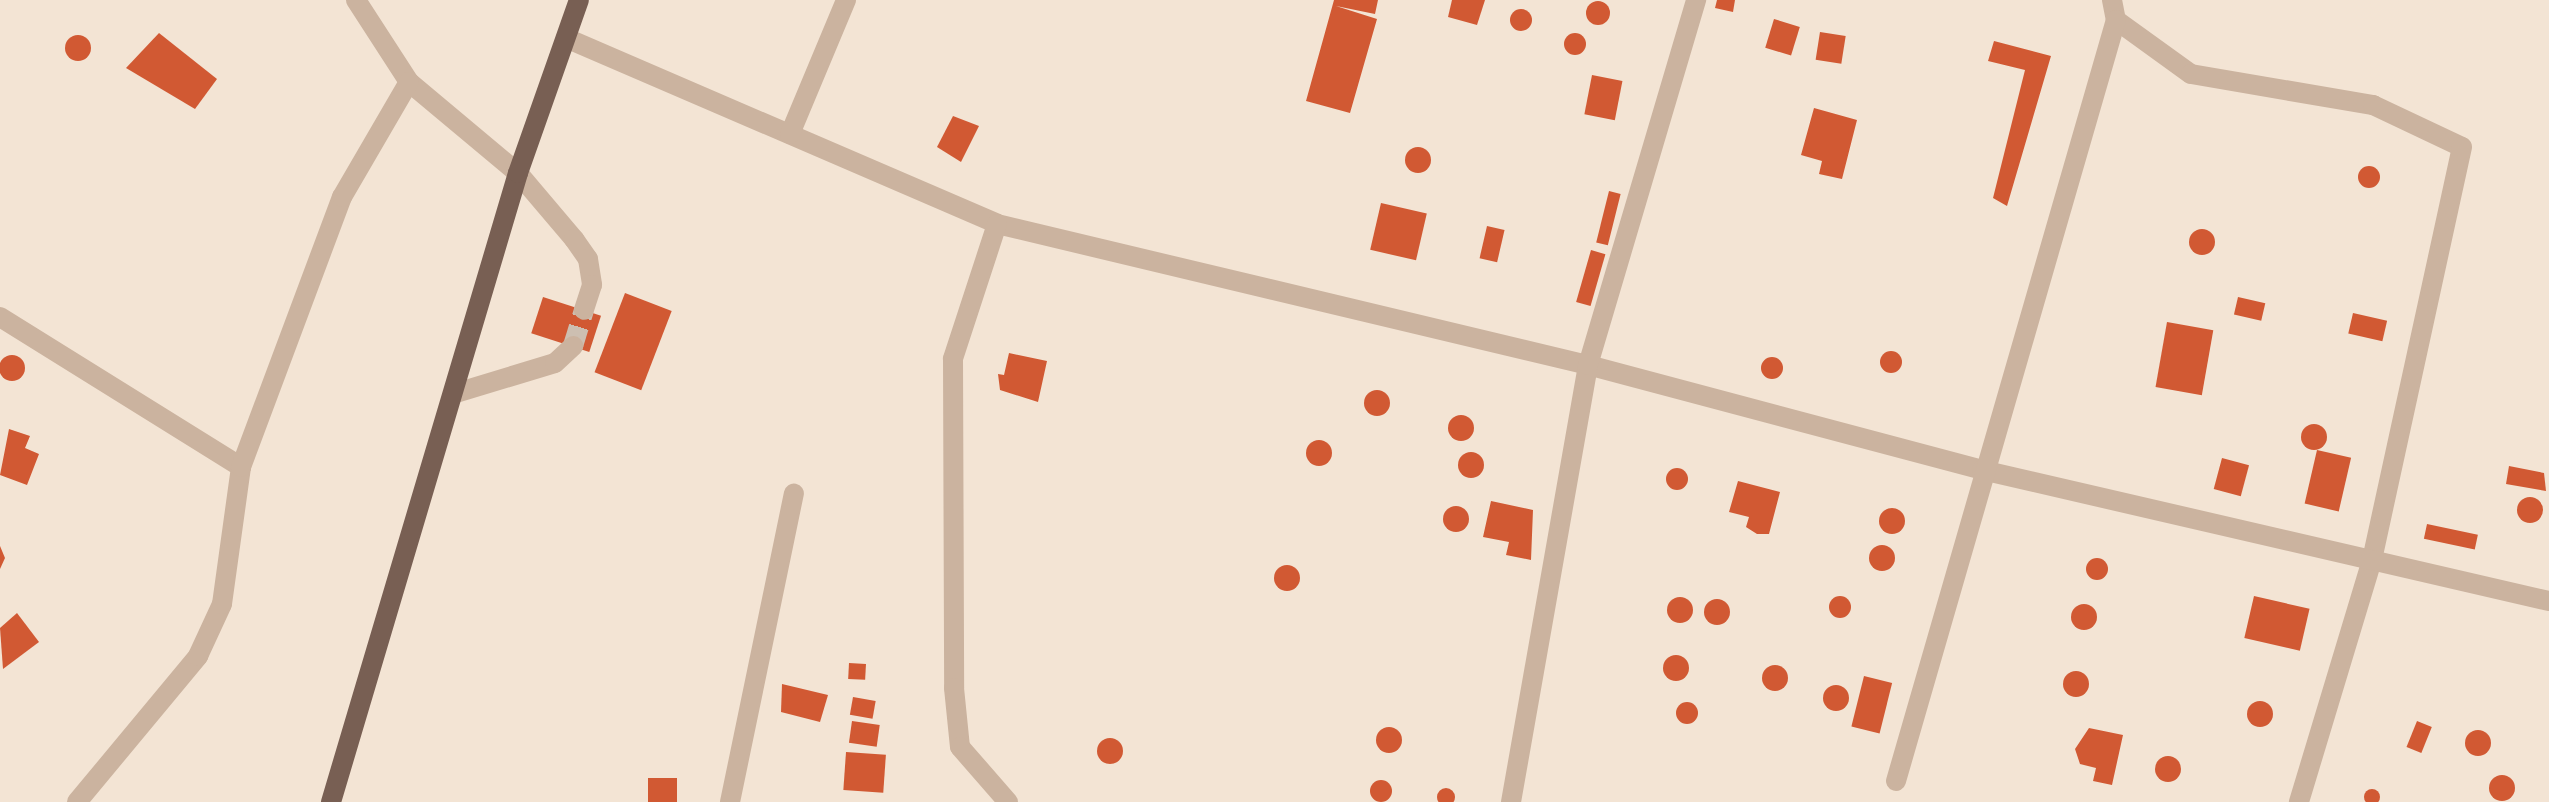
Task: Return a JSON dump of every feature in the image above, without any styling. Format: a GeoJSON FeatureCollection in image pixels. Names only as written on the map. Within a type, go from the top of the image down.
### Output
{"type":"FeatureCollection","features":[{"type":"Feature","properties":{"kind":"main road"},"geometry":{"type":"LineString","coordinates":[[331,802],[456,393],[518,173],[579,0]]}},
{"type":"Feature","properties":{"kind":"street"},"geometry":{"type":"LineString","coordinates":[[356,0],[409,82],[518,173],[588,259],[592,285],[584,310]]}},
{"type":"Feature","properties":{"kind":"street"},"geometry":{"type":"LineString","coordinates":[[790,134],[846,0]]}},
{"type":"Feature","properties":{"kind":"street"},"geometry":{"type":"LineString","coordinates":[[1511,802],[1588,365],[1696,0]]}},
{"type":"Feature","properties":{"kind":"street"},"geometry":{"type":"LineString","coordinates":[[1896,781],[2114,10],[2191,74],[2373,105],[2462,147],[2372,560],[2299,802]]}},
{"type":"Feature","properties":{"kind":"street"},"geometry":{"type":"LineString","coordinates":[[566,38],[997,224],[1588,365],[1982,470],[2549,601]]}},
{"type":"Feature","properties":{"kind":"street"},"geometry":{"type":"LineString","coordinates":[[77,802],[198,656],[222,604],[241,467],[342,197],[409,82]]}},
{"type":"Feature","properties":{"kind":"street"},"geometry":{"type":"LineString","coordinates":[[997,224],[953,359],[954,688],[960,747],[1008,802]]}},
{"type":"Feature","properties":{"kind":"street"},"geometry":{"type":"LineString","coordinates":[[0,317],[241,467]]}},
{"type":"Feature","properties":{"kind":"street"},"geometry":{"type":"LineString","coordinates":[[456,393],[555,363],[573,346]]}},
{"type":"Feature","properties":{"kind":"street"},"geometry":{"type":"LineString","coordinates":[[730,802],[794,494]]}},
{"type":"Feature","properties":{"kind":"building"},"geometry":{"type":"Polygon","coordinates":[[[1334,0],[1378,0],[1375,14],[1336,6],[1377,19],[1350,113],[1306,101],[1334,0]]]}},
{"type":"Feature","properties":{"kind":"building"},"geometry":{"type":"Polygon","coordinates":[[[1452,0],[1485,0],[1477,25],[1448,17],[1452,0]]]}},
{"type":"Feature","properties":{"kind":"building"},"geometry":{"type":"Polygon","coordinates":[[[1717,0],[1735,0],[1733,12],[1715,8],[1717,0]]]}},
{"type":"Feature","properties":{"kind":"building"},"geometry":{"type":"Polygon","coordinates":[[[1598,1],[1606,5],[1610,13],[1606,21],[1598,25],[1590,21],[1586,13],[1590,5],[1598,1]]]}},
{"type":"Feature","properties":{"kind":"building"},"geometry":{"type":"Polygon","coordinates":[[[1517,9],[1525,9],[1532,20],[1525,31],[1517,31],[1510,24],[1510,16],[1517,9]]]}},
{"type":"Feature","properties":{"kind":"building"},"geometry":{"type":"Polygon","coordinates":[[[1774,19],[1800,27],[1791,56],[1765,48],[1774,19]]]}},
{"type":"Feature","properties":{"kind":"building"},"geometry":{"type":"Polygon","coordinates":[[[1820,32],[1846,36],[1841,64],[1816,60],[1820,32]]]}},
{"type":"Feature","properties":{"kind":"building"},"geometry":{"type":"Polygon","coordinates":[[[159,33],[217,79],[195,109],[126,68],[159,33]]]}},
{"type":"Feature","properties":{"kind":"building"},"geometry":{"type":"Polygon","coordinates":[[[1571,33],[1579,33],[1586,44],[1579,55],[1571,55],[1564,48],[1564,40],[1571,33]]]}},
{"type":"Feature","properties":{"kind":"building"},"geometry":{"type":"Polygon","coordinates":[[[78,35],[87,39],[91,48],[87,57],[78,61],[69,57],[65,48],[69,39],[78,35]]]}},
{"type":"Feature","properties":{"kind":"building"},"geometry":{"type":"Polygon","coordinates":[[[1994,41],[2051,56],[2007,206],[1993,198],[2025,70],[1988,61],[1994,41]]]}},
{"type":"Feature","properties":{"kind":"building"},"geometry":{"type":"Polygon","coordinates":[[[1592,75],[1622,81],[1615,120],[1584,114],[1592,75]]]}},
{"type":"Feature","properties":{"kind":"building"},"geometry":{"type":"Polygon","coordinates":[[[1814,108],[1857,120],[1842,179],[1819,174],[1822,161],[1801,155],[1814,108]]]}},
{"type":"Feature","properties":{"kind":"building"},"geometry":{"type":"Polygon","coordinates":[[[953,116],[979,126],[961,162],[937,147],[953,116]]]}},
{"type":"Feature","properties":{"kind":"building"},"geometry":{"type":"Polygon","coordinates":[[[1418,147],[1427,151],[1431,160],[1427,169],[1418,173],[1409,169],[1405,160],[1409,151],[1418,147]]]}},
{"type":"Feature","properties":{"kind":"building"},"geometry":{"type":"Polygon","coordinates":[[[2369,166],[2377,169],[2380,177],[2377,185],[2369,188],[2361,185],[2358,177],[2361,169],[2369,166]]]}},
{"type":"Feature","properties":{"kind":"building"},"geometry":{"type":"Polygon","coordinates":[[[1609,191],[1621,194],[1608,245],[1596,242],[1609,191]]]}},
{"type":"Feature","properties":{"kind":"building"},"geometry":{"type":"Polygon","coordinates":[[[1381,203],[1427,214],[1416,260],[1370,250],[1381,203]]]}},
{"type":"Feature","properties":{"kind":"building"},"geometry":{"type":"Polygon","coordinates":[[[1487,226],[1505,230],[1497,262],[1480,258],[1487,226]]]}},
{"type":"Feature","properties":{"kind":"building"},"geometry":{"type":"Polygon","coordinates":[[[2202,229],[2211,233],[2215,242],[2211,251],[2202,255],[2193,251],[2189,242],[2193,233],[2202,229]]]}},
{"type":"Feature","properties":{"kind":"building"},"geometry":{"type":"Polygon","coordinates":[[[1591,250],[1605,254],[1591,306],[1576,302],[1591,250]]]}},
{"type":"Feature","properties":{"kind":"building"},"geometry":{"type":"Polygon","coordinates":[[[625,293],[672,311],[641,390],[595,372],[625,293]]]}},
{"type":"Feature","properties":{"kind":"building"},"geometry":{"type":"Polygon","coordinates":[[[543,297],[601,316],[589,352],[531,333],[543,297]]]}},
{"type":"Feature","properties":{"kind":"building"},"geometry":{"type":"Polygon","coordinates":[[[2238,297],[2265,303],[2261,321],[2234,315],[2238,297]]]}},
{"type":"Feature","properties":{"kind":"building"},"geometry":{"type":"Polygon","coordinates":[[[2353,313],[2387,321],[2382,341],[2348,333],[2353,313]]]}},
{"type":"Feature","properties":{"kind":"building"},"geometry":{"type":"Polygon","coordinates":[[[2167,322],[2213,330],[2202,395],[2156,387],[2167,322]]]}},
{"type":"Feature","properties":{"kind":"building"},"geometry":{"type":"Polygon","coordinates":[[[1891,351],[1902,362],[1891,373],[1880,362],[1891,351]]]}},
{"type":"Feature","properties":{"kind":"building"},"geometry":{"type":"Polygon","coordinates":[[[1009,353],[1047,361],[1038,402],[1000,390],[998,374],[1004,375],[1009,353]]]}},
{"type":"Feature","properties":{"kind":"building"},"geometry":{"type":"Polygon","coordinates":[[[12,355],[21,359],[25,368],[21,377],[12,381],[3,377],[-1,368],[3,359],[12,355]]]}},
{"type":"Feature","properties":{"kind":"building"},"geometry":{"type":"Polygon","coordinates":[[[1772,357],[1783,368],[1772,379],[1761,368],[1772,357]]]}},
{"type":"Feature","properties":{"kind":"building"},"geometry":{"type":"Polygon","coordinates":[[[1377,390],[1386,394],[1390,403],[1386,412],[1377,416],[1368,412],[1364,403],[1368,394],[1377,390]]]}},
{"type":"Feature","properties":{"kind":"building"},"geometry":{"type":"Polygon","coordinates":[[[1461,415],[1470,419],[1474,428],[1470,437],[1461,441],[1452,437],[1448,428],[1452,419],[1461,415]]]}},
{"type":"Feature","properties":{"kind":"building"},"geometry":{"type":"Polygon","coordinates":[[[2314,424],[2323,428],[2327,437],[2323,446],[2314,450],[2305,446],[2301,437],[2305,428],[2314,424]]]}},
{"type":"Feature","properties":{"kind":"building"},"geometry":{"type":"Polygon","coordinates":[[[9,429],[30,436],[25,448],[39,454],[27,485],[0,475],[9,429]]]}},
{"type":"Feature","properties":{"kind":"building"},"geometry":{"type":"Polygon","coordinates":[[[1319,440],[1328,444],[1332,453],[1328,462],[1319,466],[1310,462],[1306,453],[1310,444],[1319,440]]]}},
{"type":"Feature","properties":{"kind":"building"},"geometry":{"type":"Polygon","coordinates":[[[2317,450],[2351,458],[2339,511],[2305,504],[2317,450]]]}},
{"type":"Feature","properties":{"kind":"building"},"geometry":{"type":"Polygon","coordinates":[[[1471,452],[1480,456],[1484,465],[1480,474],[1471,478],[1462,474],[1458,465],[1462,456],[1471,452]]]}},
{"type":"Feature","properties":{"kind":"building"},"geometry":{"type":"Polygon","coordinates":[[[2222,458],[2249,465],[2241,496],[2214,489],[2222,458]]]}},
{"type":"Feature","properties":{"kind":"building"},"geometry":{"type":"Polygon","coordinates":[[[2509,466],[2544,473],[2546,491],[2506,484],[2509,466]]]}},
{"type":"Feature","properties":{"kind":"building"},"geometry":{"type":"Polygon","coordinates":[[[1677,468],[1688,479],[1677,490],[1666,479],[1677,468]]]}},
{"type":"Feature","properties":{"kind":"building"},"geometry":{"type":"Polygon","coordinates":[[[1738,481],[1780,492],[1769,534],[1757,534],[1746,527],[1749,517],[1729,512],[1738,481]]]}},
{"type":"Feature","properties":{"kind":"building"},"geometry":{"type":"Polygon","coordinates":[[[2530,497],[2539,501],[2543,510],[2539,519],[2530,523],[2521,519],[2517,510],[2521,501],[2530,497]]]}},
{"type":"Feature","properties":{"kind":"building"},"geometry":{"type":"Polygon","coordinates":[[[1491,501],[1533,510],[1531,560],[1506,555],[1509,542],[1483,537],[1491,501]]]}},
{"type":"Feature","properties":{"kind":"building"},"geometry":{"type":"Polygon","coordinates":[[[1456,506],[1465,510],[1469,519],[1465,528],[1456,532],[1447,528],[1443,519],[1447,510],[1456,506]]]}},
{"type":"Feature","properties":{"kind":"building"},"geometry":{"type":"Polygon","coordinates":[[[1892,508],[1901,512],[1905,521],[1901,530],[1892,534],[1883,530],[1879,521],[1883,512],[1892,508]]]}},
{"type":"Feature","properties":{"kind":"building"},"geometry":{"type":"Polygon","coordinates":[[[2427,524],[2478,535],[2475,549],[2424,539],[2427,524]]]}},
{"type":"Feature","properties":{"kind":"building"},"geometry":{"type":"Polygon","coordinates":[[[1882,545],[1891,549],[1895,558],[1891,567],[1882,571],[1873,567],[1869,558],[1873,549],[1882,545]]]}},
{"type":"Feature","properties":{"kind":"building"},"geometry":{"type":"Polygon","coordinates":[[[0,546],[5,558],[0,569],[0,546]]]}},
{"type":"Feature","properties":{"kind":"building"},"geometry":{"type":"Polygon","coordinates":[[[2097,558],[2108,569],[2097,580],[2086,569],[2097,558]]]}},
{"type":"Feature","properties":{"kind":"building"},"geometry":{"type":"Polygon","coordinates":[[[1287,565],[1296,569],[1300,578],[1296,587],[1287,591],[1278,587],[1274,578],[1278,569],[1287,565]]]}},
{"type":"Feature","properties":{"kind":"building"},"geometry":{"type":"Polygon","coordinates":[[[1840,596],[1851,607],[1840,618],[1829,607],[1840,596]]]}},
{"type":"Feature","properties":{"kind":"building"},"geometry":{"type":"Polygon","coordinates":[[[2254,596],[2310,609],[2300,651],[2244,638],[2254,596]]]}},
{"type":"Feature","properties":{"kind":"building"},"geometry":{"type":"Polygon","coordinates":[[[1680,597],[1689,601],[1693,610],[1689,619],[1680,623],[1671,619],[1667,610],[1671,601],[1680,597]]]}},
{"type":"Feature","properties":{"kind":"building"},"geometry":{"type":"Polygon","coordinates":[[[1717,599],[1726,603],[1730,612],[1726,621],[1717,625],[1708,621],[1704,612],[1708,603],[1717,599]]]}},
{"type":"Feature","properties":{"kind":"building"},"geometry":{"type":"Polygon","coordinates":[[[2084,604],[2093,608],[2097,617],[2093,626],[2084,630],[2075,626],[2071,617],[2075,608],[2084,604]]]}},
{"type":"Feature","properties":{"kind":"building"},"geometry":{"type":"Polygon","coordinates":[[[17,613],[39,642],[3,669],[0,628],[17,613]]]}},
{"type":"Feature","properties":{"kind":"building"},"geometry":{"type":"Polygon","coordinates":[[[1676,655],[1685,659],[1689,668],[1685,677],[1676,681],[1667,677],[1663,668],[1667,659],[1676,655]]]}},
{"type":"Feature","properties":{"kind":"building"},"geometry":{"type":"Polygon","coordinates":[[[849,663],[866,664],[865,680],[848,679],[849,663]]]}},
{"type":"Feature","properties":{"kind":"building"},"geometry":{"type":"Polygon","coordinates":[[[1775,665],[1784,669],[1788,678],[1784,687],[1775,691],[1766,687],[1762,678],[1766,669],[1775,665]]]}},
{"type":"Feature","properties":{"kind":"building"},"geometry":{"type":"Polygon","coordinates":[[[2076,671],[2085,675],[2089,684],[2085,693],[2076,697],[2067,693],[2063,684],[2067,675],[2076,671]]]}},
{"type":"Feature","properties":{"kind":"building"},"geometry":{"type":"Polygon","coordinates":[[[1864,676],[1892,683],[1880,733],[1851,726],[1864,676]]]}},
{"type":"Feature","properties":{"kind":"building"},"geometry":{"type":"Polygon","coordinates":[[[782,684],[828,695],[820,722],[781,712],[782,684]]]}},
{"type":"Feature","properties":{"kind":"building"},"geometry":{"type":"Polygon","coordinates":[[[1836,685],[1845,689],[1849,698],[1845,707],[1836,711],[1827,707],[1823,698],[1827,689],[1836,685]]]}},
{"type":"Feature","properties":{"kind":"building"},"geometry":{"type":"Polygon","coordinates":[[[853,697],[876,701],[873,719],[850,715],[853,697]]]}},
{"type":"Feature","properties":{"kind":"building"},"geometry":{"type":"Polygon","coordinates":[[[2260,701],[2269,705],[2273,714],[2269,723],[2260,727],[2251,723],[2247,714],[2251,705],[2260,701]]]}},
{"type":"Feature","properties":{"kind":"building"},"geometry":{"type":"Polygon","coordinates":[[[1687,702],[1698,713],[1687,724],[1676,713],[1687,702]]]}},
{"type":"Feature","properties":{"kind":"building"},"geometry":{"type":"Polygon","coordinates":[[[852,721],[880,725],[877,747],[849,743],[852,721]]]}},
{"type":"Feature","properties":{"kind":"building"},"geometry":{"type":"Polygon","coordinates":[[[2417,721],[2432,727],[2421,753],[2407,747],[2417,721]]]}},
{"type":"Feature","properties":{"kind":"building"},"geometry":{"type":"Polygon","coordinates":[[[1389,727],[1398,731],[1402,740],[1398,749],[1389,753],[1380,749],[1376,740],[1380,731],[1389,727]]]}},
{"type":"Feature","properties":{"kind":"building"},"geometry":{"type":"Polygon","coordinates":[[[2089,728],[2123,735],[2112,785],[2093,781],[2096,768],[2080,764],[2075,749],[2089,728]]]}},
{"type":"Feature","properties":{"kind":"building"},"geometry":{"type":"Polygon","coordinates":[[[2478,730],[2487,734],[2491,743],[2487,752],[2478,756],[2469,752],[2465,743],[2469,734],[2478,730]]]}},
{"type":"Feature","properties":{"kind":"building"},"geometry":{"type":"Polygon","coordinates":[[[1110,738],[1119,742],[1123,751],[1119,760],[1110,764],[1101,760],[1097,751],[1101,742],[1110,738]]]}},
{"type":"Feature","properties":{"kind":"building"},"geometry":{"type":"Polygon","coordinates":[[[846,752],[886,755],[883,793],[843,790],[846,752]]]}},
{"type":"Feature","properties":{"kind":"building"},"geometry":{"type":"Polygon","coordinates":[[[2168,756],[2177,760],[2181,769],[2177,778],[2168,782],[2159,778],[2155,769],[2159,760],[2168,756]]]}},
{"type":"Feature","properties":{"kind":"building"},"geometry":{"type":"Polygon","coordinates":[[[2502,775],[2511,779],[2515,788],[2511,797],[2502,801],[2493,797],[2489,788],[2493,779],[2502,775]]]}},
{"type":"Feature","properties":{"kind":"building"},"geometry":{"type":"Polygon","coordinates":[[[648,778],[677,778],[677,802],[648,802],[648,778]]]}},
{"type":"Feature","properties":{"kind":"building"},"geometry":{"type":"Polygon","coordinates":[[[1381,780],[1392,791],[1381,802],[1370,791],[1381,780]]]}},
{"type":"Feature","properties":{"kind":"building"},"geometry":{"type":"Polygon","coordinates":[[[1446,788],[1455,797],[1446,806],[1437,797],[1446,788]]]}},
{"type":"Feature","properties":{"kind":"building"},"geometry":{"type":"Polygon","coordinates":[[[2372,789],[2380,797],[2372,805],[2364,797],[2372,789]]]}},
{"type":"Feature","properties":{"kind":"tunnel"},"geometry":{"type":"LineString","coordinates":[[573,346],[584,310]]}}]}
